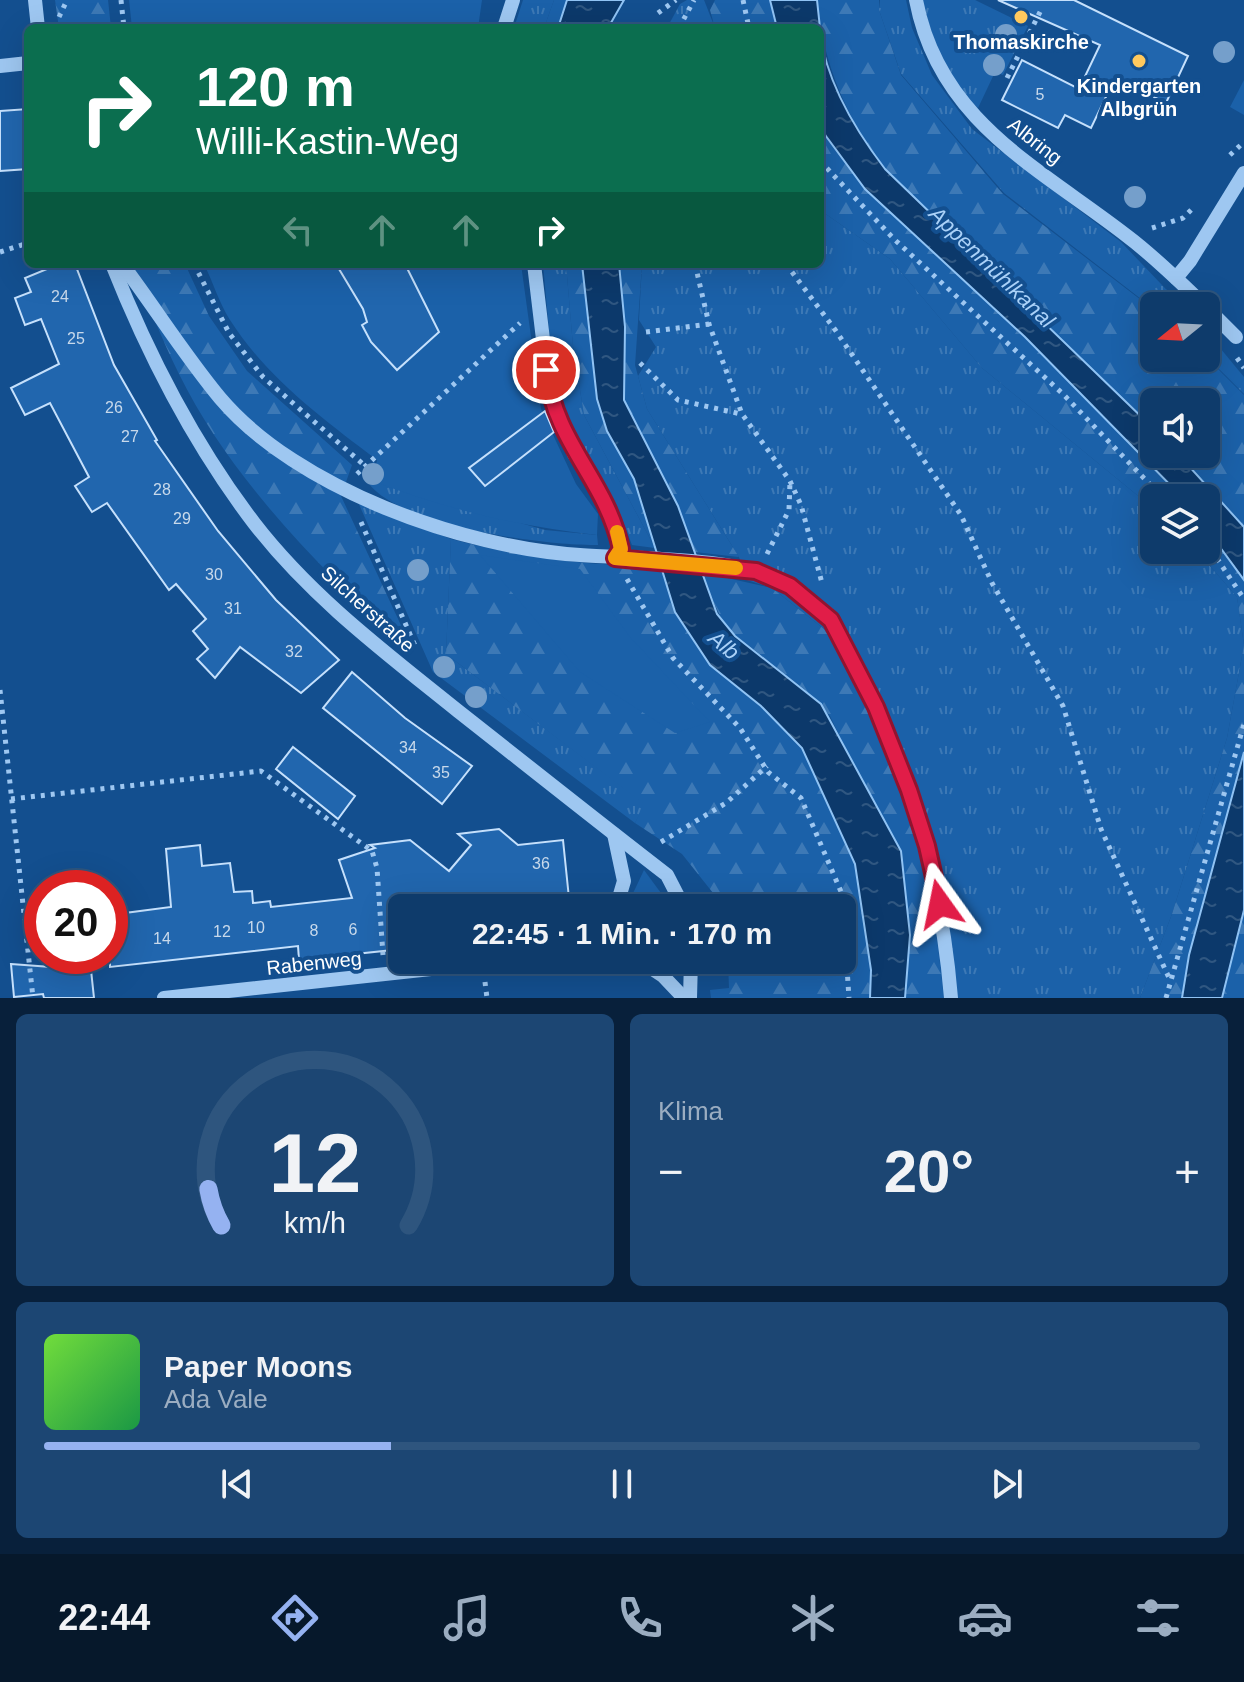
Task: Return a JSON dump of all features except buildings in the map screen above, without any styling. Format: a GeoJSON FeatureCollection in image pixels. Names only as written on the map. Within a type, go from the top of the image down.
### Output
{"type":"FeatureCollection","features":[{"type":"Feature","properties":{"kind":"street"},"geometry":{"type":"LineString","coordinates":[[35,0],[38,24]]}},
{"type":"Feature","properties":{"kind":"street"},"geometry":{"type":"LineString","coordinates":[[505,24],[513,0]]}},
{"type":"Feature","properties":{"kind":"street","name":"Albring"},"geometry":{"type":"LineString","coordinates":[[916,0],[921,26],[936,65],[955,95],[1010,151],[1129,237],[1191,292]]}},
{"type":"Feature","properties":{"kind":"street"},"geometry":{"type":"LineString","coordinates":[[0,66],[24,63]]}},
{"type":"Feature","properties":{"kind":"street"},"geometry":{"type":"LineString","coordinates":[[1176,278],[1190,261],[1244,173]]}},
{"type":"Feature","properties":{"kind":"street","name":"Silcherstraße"},"geometry":{"type":"LineString","coordinates":[[116,268],[162,380],[189,426],[247,513],[296,570],[357,631],[667,875],[677,894]]}},
{"type":"Feature","properties":{"kind":"street"},"geometry":{"type":"LineString","coordinates":[[125,268],[221,399],[293,461],[347,489],[424,522],[513,546],[756,571],[790,586],[826,615],[876,707],[927,846],[946,933],[951,998]]}},
{"type":"Feature","properties":{"kind":"street"},"geometry":{"type":"LineString","coordinates":[[534,268],[550,398],[574,454],[610,509],[621,549],[615,558]]}},
{"type":"Feature","properties":{"kind":"street","name":"Albring"},"geometry":{"type":"LineString","coordinates":[[1220,320],[1236,337]]}},
{"type":"Feature","properties":{"kind":"street"},"geometry":{"type":"LineString","coordinates":[[614,834],[623,862],[624,881],[620,894]]}},
{"type":"Feature","properties":{"kind":"street","name":"Rabenweg"},"geometry":{"type":"LineString","coordinates":[[164,998],[400,974]]}},
{"type":"Feature","properties":{"kind":"street"},"geometry":{"type":"LineString","coordinates":[[660,974],[684,998]]}},
{"type":"Feature","properties":{"kind":"street"},"geometry":{"type":"LineString","coordinates":[[690,998],[691,974]]}},
{"type":"Feature","properties":{"kind":"path"},"geometry":{"type":"LineString","coordinates":[[57,22],[67,0]]}},
{"type":"Feature","properties":{"kind":"path"},"geometry":{"type":"LineString","coordinates":[[121,0],[124,24]]}},
{"type":"Feature","properties":{"kind":"path"},"geometry":{"type":"LineString","coordinates":[[658,13],[676,0]]}},
{"type":"Feature","properties":{"kind":"path"},"geometry":{"type":"LineString","coordinates":[[681,24],[694,0]]}},
{"type":"Feature","properties":{"kind":"path"},"geometry":{"type":"LineString","coordinates":[[743,0],[748,24]]}},
{"type":"Feature","properties":{"kind":"path"},"geometry":{"type":"LineString","coordinates":[[1007,78],[1041,10]]}},
{"type":"Feature","properties":{"kind":"path"},"geometry":{"type":"LineString","coordinates":[[1227,160],[1244,142]]}},
{"type":"Feature","properties":{"kind":"path"},"geometry":{"type":"LineString","coordinates":[[824,165],[895,240],[1063,394],[1150,484]]}},
{"type":"Feature","properties":{"kind":"path"},"geometry":{"type":"LineString","coordinates":[[1129,237],[1183,218],[1203,195]]}},
{"type":"Feature","properties":{"kind":"path"},"geometry":{"type":"LineString","coordinates":[[0,252],[24,244]]}},
{"type":"Feature","properties":{"kind":"path"},"geometry":{"type":"LineString","coordinates":[[196,268],[217,314],[263,377],[364,465]]}},
{"type":"Feature","properties":{"kind":"path"},"geometry":{"type":"LineString","coordinates":[[696,268],[709,324],[742,414],[790,481],[820,572],[826,615]]}},
{"type":"Feature","properties":{"kind":"path"},"geometry":{"type":"LineString","coordinates":[[789,268],[836,331],[961,515],[992,583],[1063,706],[1101,829],[1170,980]]}},
{"type":"Feature","properties":{"kind":"path"},"geometry":{"type":"LineString","coordinates":[[417,650],[347,489],[364,465],[525,319],[538,313]]}},
{"type":"Feature","properties":{"kind":"path"},"geometry":{"type":"LineString","coordinates":[[646,332],[709,324]]}},
{"type":"Feature","properties":{"kind":"path"},"geometry":{"type":"LineString","coordinates":[[640,363],[678,400],[742,414]]}},
{"type":"Feature","properties":{"kind":"path"},"geometry":{"type":"LineString","coordinates":[[756,571],[776,541],[789,510],[790,481]]}},
{"type":"Feature","properties":{"kind":"path"},"geometry":{"type":"LineString","coordinates":[[615,558],[673,658],[740,728],[768,772],[801,798],[838,883],[849,998]]}},
{"type":"Feature","properties":{"kind":"path"},"geometry":{"type":"LineString","coordinates":[[1220,563],[1244,599]]}},
{"type":"Feature","properties":{"kind":"path"},"geometry":{"type":"LineString","coordinates":[[0,690],[33,998]]}},
{"type":"Feature","properties":{"kind":"path"},"geometry":{"type":"LineString","coordinates":[[1166,998],[1244,724]]}},
{"type":"Feature","properties":{"kind":"path"},"geometry":{"type":"LineString","coordinates":[[640,854],[726,803],[767,766]]}},
{"type":"Feature","properties":{"kind":"path"},"geometry":{"type":"LineString","coordinates":[[11,799],[261,771],[372,851],[377,868],[384,976]]}},
{"type":"Feature","properties":{"kind":"green space"},"geometry":{"type":"Polygon","coordinates":[[[55,0],[108,0],[111,24],[58,24],[55,0]]]}},
{"type":"Feature","properties":{"kind":"green space"},"geometry":{"type":"Polygon","coordinates":[[[129,0],[482,0],[479,24],[132,24],[129,0]]]}},
{"type":"Feature","properties":{"kind":"green space"},"geometry":{"type":"Polygon","coordinates":[[[523,0],[554,0],[545,24],[515,24],[523,0]]]}},
{"type":"Feature","properties":{"kind":"green space"},"geometry":{"type":"Polygon","coordinates":[[[554,0],[567,0],[559,24],[545,24],[554,0]]]}},
{"type":"Feature","properties":{"kind":"green space"},"geometry":{"type":"Polygon","coordinates":[[[687,0],[704,0],[713,24],[669,24],[680,4],[687,0]]]}},
{"type":"Feature","properties":{"kind":"green space"},"geometry":{"type":"Polygon","coordinates":[[[715,0],[770,0],[776,24],[714,24],[710,10],[715,0]]]}},
{"type":"Feature","properties":{"kind":"green space"},"geometry":{"type":"Polygon","coordinates":[[[817,0],[879,0],[879,10],[901,75],[1003,194],[1140,299],[1140,372],[1220,371],[1244,395],[1244,527],[1220,500],[1220,484],[1205,484],[1191,468],[1220,468],[1220,388],[1140,388],[1140,416],[885,170],[859,131],[839,90],[824,42],[824,24],[820,24],[817,0]]]}},
{"type":"Feature","properties":{"kind":"green space"},"geometry":{"type":"Polygon","coordinates":[[[880,0],[906,0],[912,28],[932,75],[972,129],[1121,242],[1169,292],[1140,292],[1140,298],[1004,193],[901,74],[879,10],[880,0]]]}},
{"type":"Feature","properties":{"kind":"green space"},"geometry":{"type":"Polygon","coordinates":[[[922,0],[975,0],[1028,26],[1003,75],[995,72],[978,108],[949,72],[922,0]]]}},
{"type":"Feature","properties":{"kind":"green space"},"geometry":{"type":"Polygon","coordinates":[[[1244,80],[1244,115],[1230,107],[1244,80]]]}},
{"type":"Feature","properties":{"kind":"green space"},"geometry":{"type":"Polygon","coordinates":[[[824,133],[865,189],[1025,337],[1140,454],[1140,468],[1154,468],[1169,484],[1140,484],[1140,498],[982,368],[890,259],[824,213],[824,133]]]}},
{"type":"Feature","properties":{"kind":"green space"},"geometry":{"type":"Polygon","coordinates":[[[824,213],[890,259],[982,368],[1140,498],[1140,564],[1208,564],[1237,597],[1244,645],[1227,738],[1172,914],[1140,998],[944,998],[933,906],[869,706],[824,629],[772,588],[747,580],[739,557],[647,409],[638,376],[656,347],[639,320],[642,268],[824,268],[824,213]]]}},
{"type":"Feature","properties":{"kind":"green space"},"geometry":{"type":"Polygon","coordinates":[[[133,268],[187,268],[209,316],[247,371],[352,465],[341,496],[405,634],[399,641],[306,550],[249,483],[200,412],[161,335],[133,268]]]}},
{"type":"Feature","properties":{"kind":"green space"},"geometry":{"type":"Polygon","coordinates":[[[206,268],[522,268],[541,409],[576,484],[598,514],[597,535],[484,516],[373,481],[377,460],[279,379],[261,361],[226,313],[206,268]]]}},
{"type":"Feature","properties":{"kind":"green space"},"geometry":{"type":"Polygon","coordinates":[[[543,268],[566,268],[573,346],[584,415],[655,548],[632,545],[617,506],[586,459],[563,409],[552,362],[543,268]]]}},
{"type":"Feature","properties":{"kind":"green space"},"geometry":{"type":"Polygon","coordinates":[[[566,268],[582,268],[597,399],[607,431],[634,479],[655,548],[584,415],[573,346],[566,268]]]}},
{"type":"Feature","properties":{"kind":"green space"},"geometry":{"type":"Polygon","coordinates":[[[619,268],[642,268],[635,365],[647,409],[739,557],[695,552],[678,506],[624,400],[625,327],[619,268]]]}},
{"type":"Feature","properties":{"kind":"green space"},"geometry":{"type":"Polygon","coordinates":[[[1220,348],[1244,377],[1244,394],[1220,370],[1220,348]]]}},
{"type":"Feature","properties":{"kind":"green space"},"geometry":{"type":"Polygon","coordinates":[[[375,458],[373,481],[545,530],[597,535],[598,545],[508,537],[436,521],[405,509],[380,495],[365,478],[375,458]]]}},
{"type":"Feature","properties":{"kind":"green space"},"geometry":{"type":"Polygon","coordinates":[[[358,502],[451,539],[446,654],[645,804],[635,823],[433,672],[358,502]]]}},
{"type":"Feature","properties":{"kind":"green space"},"geometry":{"type":"Polygon","coordinates":[[[451,539],[535,557],[661,569],[675,612],[710,665],[761,706],[802,748],[855,864],[871,970],[870,998],[711,998],[710,990],[729,988],[728,974],[856,974],[856,894],[714,894],[682,854],[635,823],[644,804],[446,654],[451,539]]]}},
{"type":"Feature","properties":{"kind":"green space"},"geometry":{"type":"Polygon","coordinates":[[[1220,547],[1244,580],[1244,645],[1237,597],[1208,564],[1220,564],[1220,547]]]}},
{"type":"Feature","properties":{"kind":"green space"},"geometry":{"type":"Polygon","coordinates":[[[480,555],[580,569],[630,637],[710,722],[675,733],[580,672],[480,555]]]}},
{"type":"Feature","properties":{"kind":"green space"},"geometry":{"type":"Polygon","coordinates":[[[700,572],[772,588],[824,629],[842,657],[869,706],[913,826],[933,906],[944,998],[905,998],[910,935],[901,851],[860,779],[830,716],[804,689],[725,627],[700,572]]]}},
{"type":"Feature","properties":{"kind":"green space"},"geometry":{"type":"Polygon","coordinates":[[[1244,645],[1244,752],[1189,955],[1182,998],[1140,998],[1172,914],[1227,738],[1244,645]]]}},
{"type":"Feature","properties":{"kind":"green space"},"geometry":{"type":"Polygon","coordinates":[[[644,870],[662,894],[633,894],[644,870]]]}},
{"type":"Feature","properties":{"kind":"green space"},"geometry":{"type":"Polygon","coordinates":[[[1244,910],[1244,998],[1222,998],[1244,910]]]}},
{"type":"Feature","properties":{"kind":"water"},"geometry":{"type":"Polygon","coordinates":[[[567,0],[624,0],[610,24],[559,24],[567,0]]]}},
{"type":"Feature","properties":{"kind":"water"},"geometry":{"type":"Polygon","coordinates":[[[770,0],[817,0],[820,24],[776,24],[770,0]]]}},
{"type":"Feature","properties":{"kind":"water"},"geometry":{"type":"Polygon","coordinates":[[[824,53],[844,105],[885,169],[1140,415],[1140,454],[1025,337],[865,189],[824,133],[824,53]]]}},
{"type":"Feature","properties":{"kind":"water","name":"Alb"},"geometry":{"type":"Polygon","coordinates":[[[582,268],[619,268],[625,327],[624,400],[678,506],[717,614],[735,636],[821,704],[901,851],[910,935],[905,998],[870,998],[871,970],[855,864],[802,748],[761,706],[710,665],[675,612],[634,479],[607,431],[597,399],[582,268]]]}},
{"type":"Feature","properties":{"kind":"water"},"geometry":{"type":"Polygon","coordinates":[[[1154,468],[1191,468],[1205,484],[1169,484],[1154,468]]]}},
{"type":"Feature","properties":{"kind":"water"},"geometry":{"type":"Polygon","coordinates":[[[1220,500],[1244,527],[1244,580],[1220,547],[1220,500]]]}},
{"type":"Feature","properties":{"kind":"water"},"geometry":{"type":"Polygon","coordinates":[[[1244,752],[1244,910],[1222,998],[1182,998],[1189,955],[1244,752]]]}},
{"type":"Feature","properties":{"kind":"slow traffic"},"geometry":{"type":"LineString","coordinates":[[617,532],[621,549],[615,558],[736,568]]}},
{"type":"Feature","properties":{"kind":"place","name":"Thomaskirche"},"geometry":{"type":"Point","coordinates":[1021,17]}},
{"type":"Feature","properties":{"kind":"place","name":"Kindergarten Albgrün"},"geometry":{"type":"Point","coordinates":[1139,61]}},
{"type":"Feature","properties":{"kind":"route"},"geometry":{"type":"LineString","coordinates":[[546,370],[550,398],[562,431],[610,509],[621,549],[615,558],[756,571],[790,586],[831,620],[876,707],[909,790],[927,846],[940,904]]}},
{"type":"Feature","properties":{"kind":"water label","name":"Appenmühlkanal"},"geometry":{"type":"Point","coordinates":[992,267]}}]}
